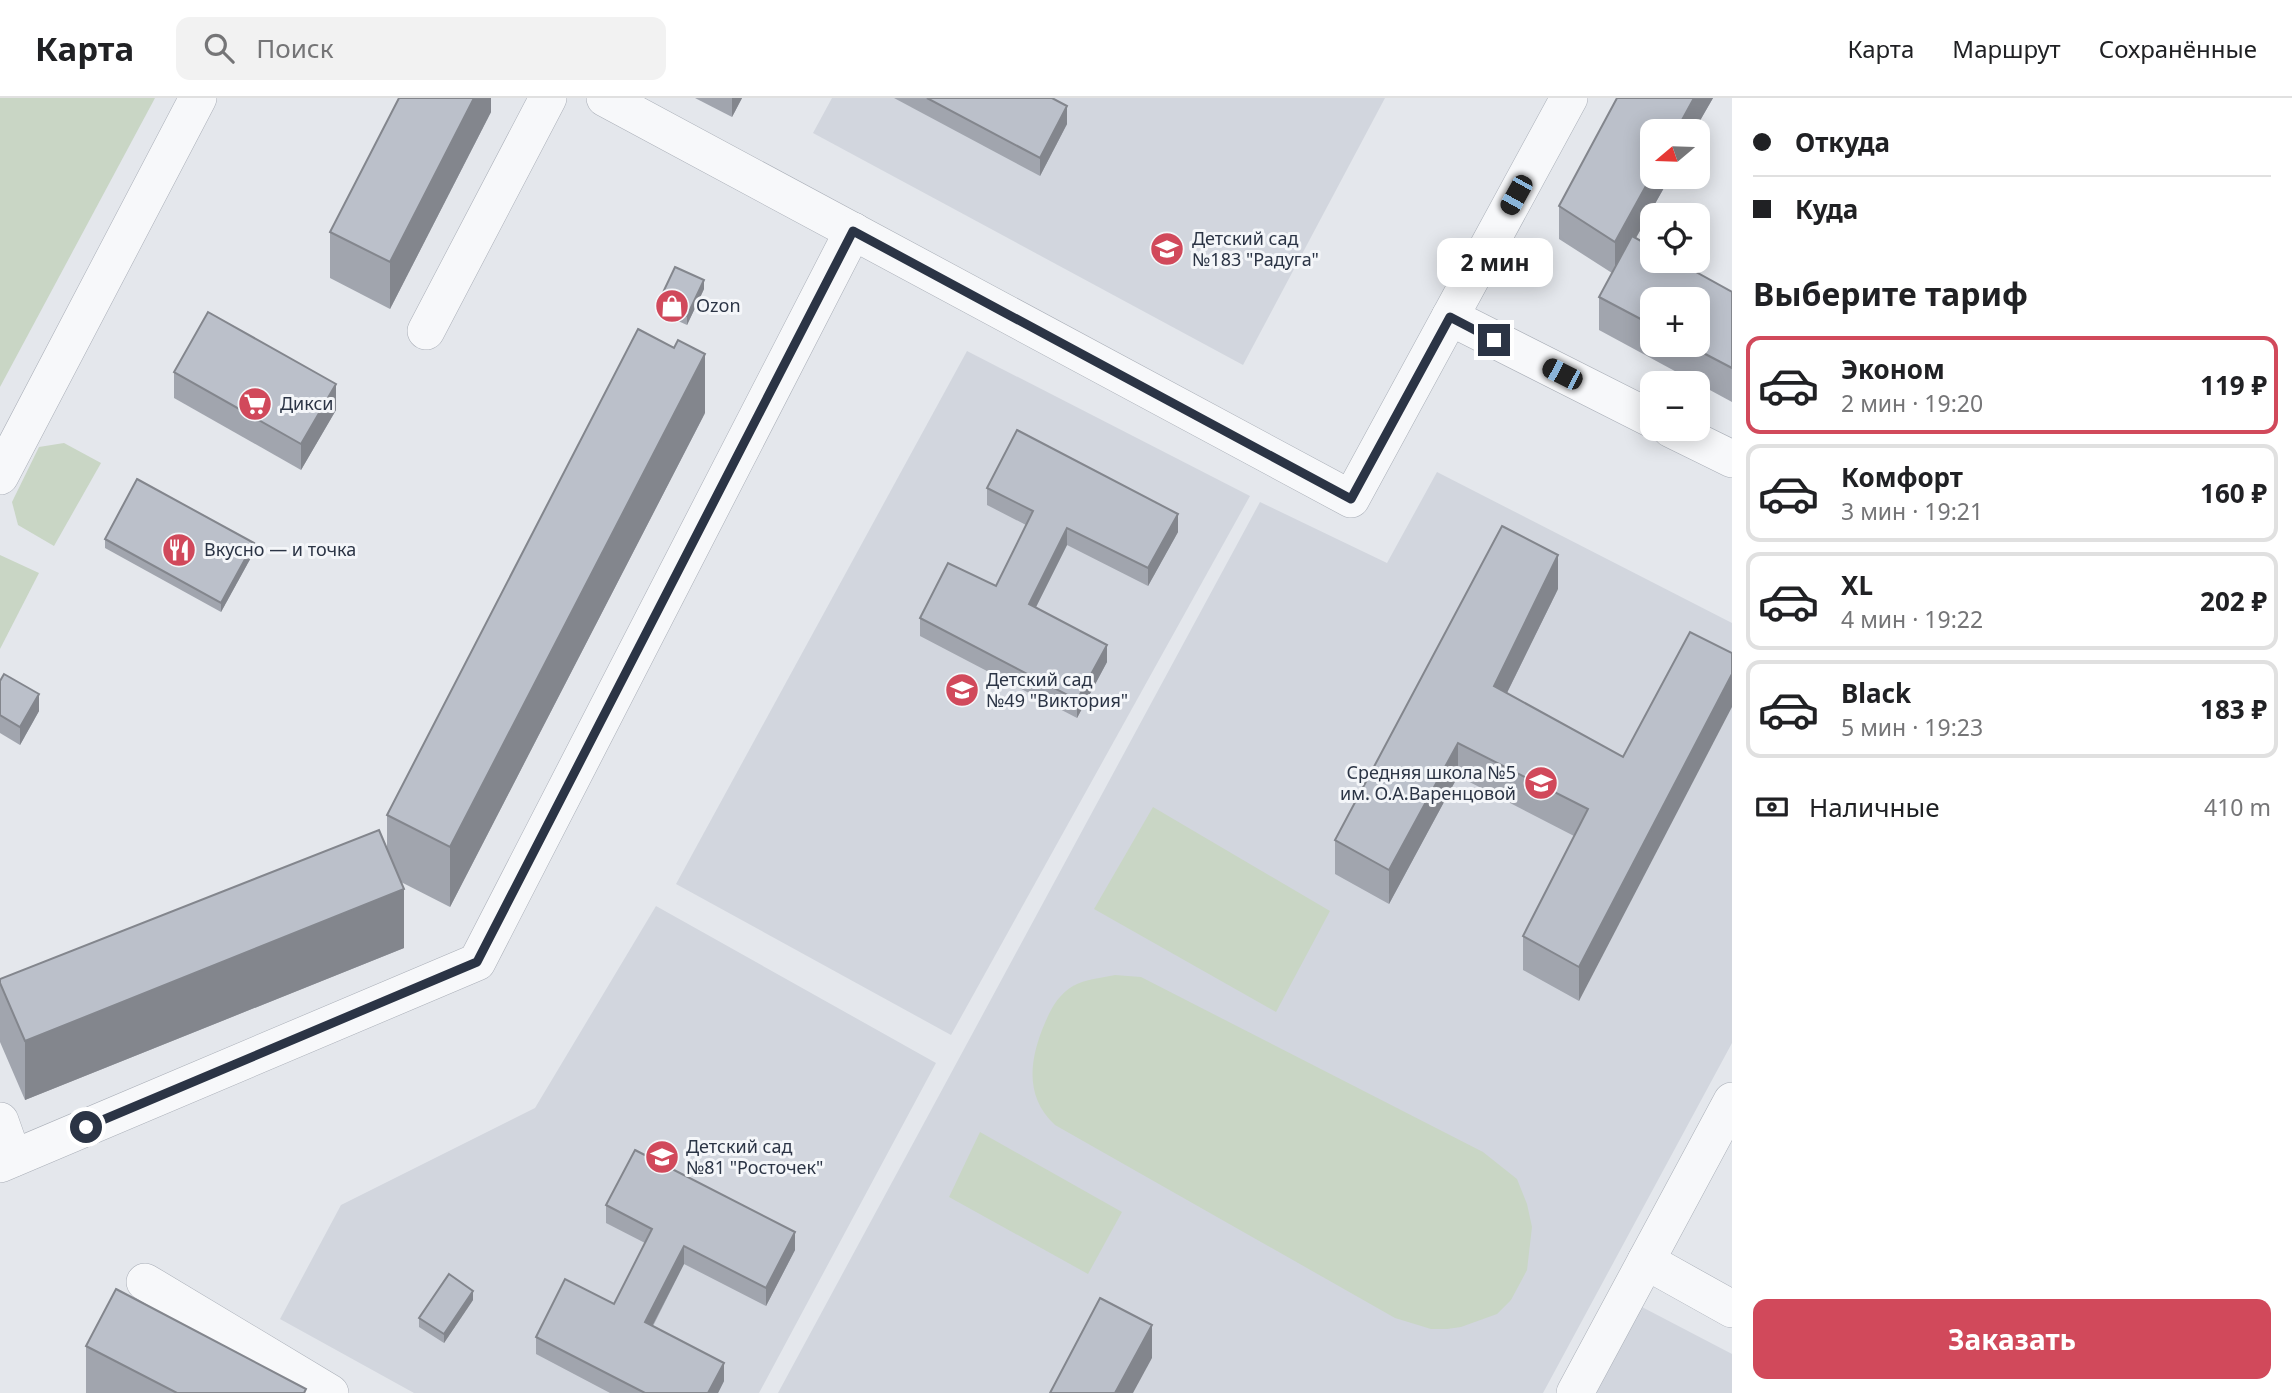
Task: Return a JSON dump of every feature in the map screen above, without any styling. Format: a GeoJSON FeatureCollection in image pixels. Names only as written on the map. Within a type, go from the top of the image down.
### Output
{"type":"FeatureCollection","features":[{"type":"Feature","properties":{"kind":"street"},"geometry":{"type":"LineString","coordinates":[[0,476],[198,98]]}},
{"type":"Feature","properties":{"kind":"street"},"geometry":{"type":"LineString","coordinates":[[426,331],[548,98]]}},
{"type":"Feature","properties":{"kind":"street"},"geometry":{"type":"LineString","coordinates":[[605,98],[1351,499],[1569,98]]}},
{"type":"Feature","properties":{"kind":"street"},"geometry":{"type":"LineString","coordinates":[[0,1121],[6,1161],[477,962],[853,231]]}},
{"type":"Feature","properties":{"kind":"street"},"geometry":{"type":"LineString","coordinates":[[1450,317],[1640,413]]}},
{"type":"Feature","properties":{"kind":"street"},"geometry":{"type":"LineString","coordinates":[[1695,441],[1732,459]]}},
{"type":"Feature","properties":{"kind":"street"},"geometry":{"type":"LineString","coordinates":[[1575,1393],[1646,1261],[1721,1149],[1732,1101]]}},
{"type":"Feature","properties":{"kind":"street"},"geometry":{"type":"LineString","coordinates":[[1646,1261],[1731,1306]]}},
{"type":"Feature","properties":{"kind":"street"},"geometry":{"type":"LineString","coordinates":[[145,1282],[330,1393]]}},
{"type":"Feature","properties":{"kind":"shaded area","name":"Детский сад №183 \"Радуга\""},"geometry":{"type":"Polygon","coordinates":[[[832,98],[1385,98],[1243,365],[813,133],[832,98]]]}},
{"type":"Feature","properties":{"kind":"shaded area","name":"Детский сад №49 \"Виктория\""},"geometry":{"type":"Polygon","coordinates":[[[967,351],[1250,496],[951,1035],[676,884],[967,351]]]}},
{"type":"Feature","properties":{"kind":"shaded area"},"geometry":{"type":"Polygon","coordinates":[[[1437,472],[1732,623],[1732,1043],[1543,1393],[778,1393],[1260,502],[1387,563],[1437,472]]]}},
{"type":"Feature","properties":{"kind":"shaded area","name":"Детский сад №81 \"Росточек\""},"geometry":{"type":"Polygon","coordinates":[[[656,906],[936,1063],[759,1393],[414,1393],[280,1319],[341,1205],[535,1108],[656,906]]]}},
{"type":"Feature","properties":{"kind":"shaded area"},"geometry":{"type":"Polygon","coordinates":[[[1640,1306],[1732,1354],[1732,1393],[1595,1393],[1640,1306]]]}},
{"type":"Feature","properties":{"kind":"green space"},"geometry":{"type":"Polygon","coordinates":[[[0,98],[155,98],[0,387],[0,98]]]}},
{"type":"Feature","properties":{"kind":"green space"},"geometry":{"type":"Polygon","coordinates":[[[64,443],[101,463],[54,546],[18,525],[12,502],[39,447],[64,443]]]}},
{"type":"Feature","properties":{"kind":"green space"},"geometry":{"type":"Polygon","coordinates":[[[0,555],[39,573],[0,649],[0,555]]]}},
{"type":"Feature","properties":{"kind":"green space"},"geometry":{"type":"Polygon","coordinates":[[[1153,807],[1330,911],[1276,1012],[1094,909],[1153,807]]]}},
{"type":"Feature","properties":{"kind":"green space"},"geometry":{"type":"Polygon","coordinates":[[[1115,975],[1141,977],[1483,1152],[1517,1179],[1532,1227],[1527,1270],[1511,1300],[1497,1314],[1461,1327],[1431,1329],[1395,1318],[1055,1125],[1039,1104],[1033,1080],[1034,1055],[1047,1017],[1062,995],[1073,986],[1115,975]]]}},
{"type":"Feature","properties":{"kind":"green space"},"geometry":{"type":"Polygon","coordinates":[[[980,1132],[1122,1212],[1088,1274],[949,1197],[980,1132]]]}},
{"type":"Feature","properties":{"kind":"building"},"geometry":{"type":"Polygon","coordinates":[[[399,98],[474,98],[390,262],[330,232],[399,98]]]}},
{"type":"Feature","properties":{"kind":"building"},"geometry":{"type":"Polygon","coordinates":[[[927,98],[1052,98],[1067,106],[1040,158],[927,98]]]}},
{"type":"Feature","properties":{"kind":"building"},"geometry":{"type":"Polygon","coordinates":[[[1617,98],[1694,98],[1683,119],[1640,119],[1640,189],[1644,189],[1615,242],[1559,206],[1617,98]]]}},
{"type":"Feature","properties":{"kind":"building"},"geometry":{"type":"Polygon","coordinates":[[[1632,236],[1640,240],[1640,273],[1698,273],[1732,292],[1732,368],[1710,356],[1710,287],[1640,287],[1640,319],[1599,297],[1632,236]]]}},
{"type":"Feature","properties":{"kind":"building"},"geometry":{"type":"Polygon","coordinates":[[[675,267],[704,280],[687,316],[658,303],[675,267]]]}},
{"type":"Feature","properties":{"kind":"building","name":"Дикси"},"geometry":{"type":"Polygon","coordinates":[[[208,312],[336,384],[301,444],[174,372],[208,312]]]}},
{"type":"Feature","properties":{"kind":"building"},"geometry":{"type":"Polygon","coordinates":[[[638,329],[674,348],[678,340],[705,354],[450,847],[387,815],[638,329]]]}},
{"type":"Feature","properties":{"kind":"building"},"geometry":{"type":"Polygon","coordinates":[[[1017,430],[1178,514],[1148,568],[1067,528],[1029,604],[1107,645],[1077,700],[920,618],[948,563],[996,586],[1033,511],[987,488],[1017,430]]]}},
{"type":"Feature","properties":{"kind":"building","name":"Вкусно — и точка"},"geometry":{"type":"Polygon","coordinates":[[[137,479],[254,543],[221,603],[105,539],[137,479]]]}},
{"type":"Feature","properties":{"kind":"building","name":"Средняя школа №5 им. О.А.Варенцовой"},"geometry":{"type":"Polygon","coordinates":[[[1502,526],[1558,555],[1494,686],[1623,757],[1690,632],[1732,653],[1732,674],[1579,967],[1523,936],[1588,809],[1458,743],[1389,870],[1335,840],[1502,526]]]}},
{"type":"Feature","properties":{"kind":"building"},"geometry":{"type":"Polygon","coordinates":[[[4,674],[39,694],[20,727],[0,715],[0,681],[4,674]]]}},
{"type":"Feature","properties":{"kind":"building"},"geometry":{"type":"Polygon","coordinates":[[[379,830],[404,889],[25,1041],[0,979],[379,830]]]}},
{"type":"Feature","properties":{"kind":"building"},"geometry":{"type":"Polygon","coordinates":[[[635,1150],[795,1232],[766,1288],[684,1246],[645,1322],[724,1363],[708,1393],[645,1393],[536,1337],[565,1279],[614,1304],[652,1229],[606,1205],[635,1150]]]}},
{"type":"Feature","properties":{"kind":"building"},"geometry":{"type":"Polygon","coordinates":[[[449,1274],[473,1291],[444,1334],[419,1318],[449,1274]]]}},
{"type":"Feature","properties":{"kind":"building"},"geometry":{"type":"Polygon","coordinates":[[[116,1289],[306,1389],[304,1393],[177,1393],[86,1346],[116,1289]]]}},
{"type":"Feature","properties":{"kind":"building"},"geometry":{"type":"Polygon","coordinates":[[[1100,1298],[1152,1325],[1115,1393],[1050,1393],[1100,1298]]]}},
{"type":"Feature","properties":{"kind":"place","name":"Детский сад №183 \"Радуга\""},"geometry":{"type":"Point","coordinates":[1167,249]}},
{"type":"Feature","properties":{"kind":"place","name":"Ozon"},"geometry":{"type":"Point","coordinates":[672,306]}},
{"type":"Feature","properties":{"kind":"place","name":"Дикси"},"geometry":{"type":"Point","coordinates":[255,404]}},
{"type":"Feature","properties":{"kind":"place","name":"Вкусно — и точка"},"geometry":{"type":"Point","coordinates":[179,550]}},
{"type":"Feature","properties":{"kind":"place","name":"Детский сад №49 \"Виктория\""},"geometry":{"type":"Point","coordinates":[962,690]}},
{"type":"Feature","properties":{"kind":"place","name":"Средняя школа №5 им. О.А.Варенцовой"},"geometry":{"type":"Point","coordinates":[1541,783]}},
{"type":"Feature","properties":{"kind":"place","name":"Детский сад №81 \"Росточек\""},"geometry":{"type":"Point","coordinates":[662,1157]}},
{"type":"Feature","properties":{"kind":"route"},"geometry":{"type":"LineString","coordinates":[[86,1127],[477,962],[853,231],[1351,499],[1450,317],[1494,340]]}}]}
